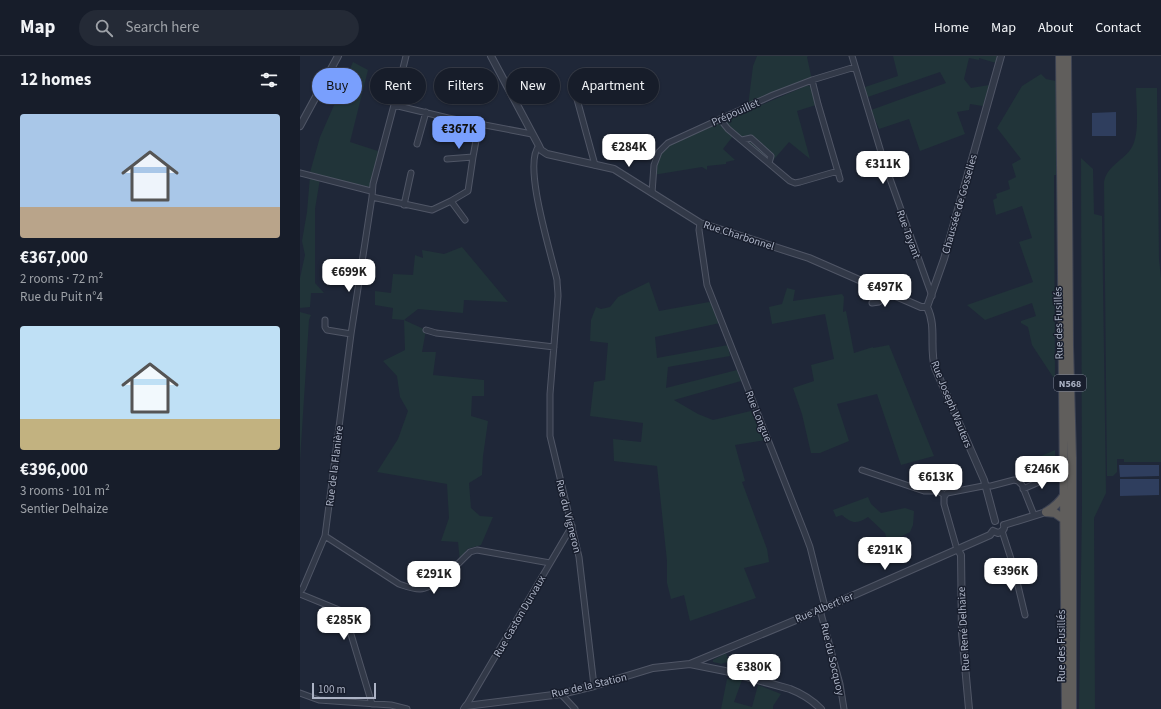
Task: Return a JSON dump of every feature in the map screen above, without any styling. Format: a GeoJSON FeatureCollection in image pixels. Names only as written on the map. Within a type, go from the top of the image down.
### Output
{"type":"FeatureCollection","features":[{"type":"Feature","properties":{"kind":"highway","name":"Rue des Fusillés"},"geometry":{"type":"LineString","coordinates":[[1060,56],[1066,709]]}},
{"type":"Feature","properties":{"kind":"highway","name":"Rue des Fusillés"},"geometry":{"type":"LineString","coordinates":[[1067,56],[1069,346],[1072,458],[1072,709]]}},
{"type":"Feature","properties":{"kind":"highway"},"geometry":{"type":"LineString","coordinates":[[1046,512],[1055,507],[1065,494]]}},
{"type":"Feature","properties":{"kind":"highway"},"geometry":{"type":"LineString","coordinates":[[1046,512],[1055,513],[1065,520]]}},
{"type":"Feature","properties":{"kind":"street"},"geometry":{"type":"LineString","coordinates":[[300,126],[338,56]]}},
{"type":"Feature","properties":{"kind":"street","name":"Rue de la Flanière"},"geometry":{"type":"LineString","coordinates":[[300,593],[325,536],[351,334],[372,194],[406,56]]}},
{"type":"Feature","properties":{"kind":"street"},"geometry":{"type":"LineString","coordinates":[[491,56],[538,146]]}},
{"type":"Feature","properties":{"kind":"street","name":"Rue Tayant"},"geometry":{"type":"LineString","coordinates":[[852,56],[884,162],[932,296]]}},
{"type":"Feature","properties":{"kind":"street","name":"Chaussée de Gosselies"},"geometry":{"type":"LineString","coordinates":[[932,296],[944,260],[1001,56]]}},
{"type":"Feature","properties":{"kind":"street","name":"Prépouillet"},"geometry":{"type":"LineString","coordinates":[[652,193],[654,170],[659,152],[668,143],[812,80],[855,67]]}},
{"type":"Feature","properties":{"kind":"street"},"geometry":{"type":"LineString","coordinates":[[812,80],[840,179]]}},
{"type":"Feature","properties":{"kind":"street"},"geometry":{"type":"LineString","coordinates":[[577,104],[595,165]]}},
{"type":"Feature","properties":{"kind":"street"},"geometry":{"type":"LineString","coordinates":[[394,105],[532,134]]}},
{"type":"Feature","properties":{"kind":"street"},"geometry":{"type":"LineString","coordinates":[[417,144],[426,112]]}},
{"type":"Feature","properties":{"kind":"street"},"geometry":{"type":"LineString","coordinates":[[720,119],[728,129],[742,140],[751,138],[771,156],[769,163],[790,181],[795,183],[838,171]]}},
{"type":"Feature","properties":{"kind":"street"},"geometry":{"type":"LineString","coordinates":[[300,173],[404,205],[432,210],[468,191],[480,124]]}},
{"type":"Feature","properties":{"kind":"street","name":"Rue Charbonnel"},"geometry":{"type":"LineString","coordinates":[[538,146],[547,154],[614,169],[700,223],[809,258],[921,307],[927,307]]}},
{"type":"Feature","properties":{"kind":"street","name":"Rue du Vigneron"},"geometry":{"type":"LineString","coordinates":[[538,146],[534,158],[537,202],[557,281],[558,296],[550,394],[550,436],[579,557],[594,686]]}},
{"type":"Feature","properties":{"kind":"street"},"geometry":{"type":"LineString","coordinates":[[447,159],[473,157]]}},
{"type":"Feature","properties":{"kind":"street"},"geometry":{"type":"LineString","coordinates":[[404,205],[411,174]]}},
{"type":"Feature","properties":{"kind":"street"},"geometry":{"type":"LineString","coordinates":[[451,201],[465,220]]}},
{"type":"Feature","properties":{"kind":"street","name":"Rue Longue"},"geometry":{"type":"LineString","coordinates":[[700,223],[699,230],[707,285],[804,530],[812,556],[823,608]]}},
{"type":"Feature","properties":{"kind":"street"},"geometry":{"type":"LineString","coordinates":[[872,303],[879,302],[889,293]]}},
{"type":"Feature","properties":{"kind":"street"},"geometry":{"type":"LineString","coordinates":[[927,307],[932,296]]}},
{"type":"Feature","properties":{"kind":"street","name":"Rue Joseph Wauters"},"geometry":{"type":"LineString","coordinates":[[927,307],[932,321],[932,357],[935,368],[986,486],[995,521]]}},
{"type":"Feature","properties":{"kind":"street"},"geometry":{"type":"LineString","coordinates":[[326,320],[325,327],[327,330],[351,334]]}},
{"type":"Feature","properties":{"kind":"street"},"geometry":{"type":"LineString","coordinates":[[426,330],[436,333],[554,347]]}},
{"type":"Feature","properties":{"kind":"street"},"geometry":{"type":"LineString","coordinates":[[862,470],[924,491],[938,491],[945,496]]}},
{"type":"Feature","properties":{"kind":"street"},"geometry":{"type":"LineString","coordinates":[[1023,489],[1055,475]]}},
{"type":"Feature","properties":{"kind":"street"},"geometry":{"type":"LineString","coordinates":[[945,496],[947,493],[1014,480],[1018,481],[1023,489],[1034,515]]}},
{"type":"Feature","properties":{"kind":"street"},"geometry":{"type":"LineString","coordinates":[[945,496],[945,507],[958,550]]}},
{"type":"Feature","properties":{"kind":"street"},"geometry":{"type":"LineString","coordinates":[[1025,615],[1003,528],[1002,521],[995,521],[992,526],[993,531],[998,533],[1003,528],[1034,515],[1046,512]]}},
{"type":"Feature","properties":{"kind":"street","name":"Rue Gaston Durvaux"},"geometry":{"type":"LineString","coordinates":[[465,708],[572,526]]}},
{"type":"Feature","properties":{"kind":"street","name":"Rue Albert Ier"},"geometry":{"type":"LineString","coordinates":[[690,664],[958,550],[990,535],[993,531]]}},
{"type":"Feature","properties":{"kind":"street"},"geometry":{"type":"LineString","coordinates":[[325,536],[398,584],[410,588],[421,589],[430,587],[470,552],[477,550],[550,563]]}},
{"type":"Feature","properties":{"kind":"street","name":"Rue René Delhaize"},"geometry":{"type":"LineString","coordinates":[[958,550],[960,555],[962,632],[969,709]]}},
{"type":"Feature","properties":{"kind":"street"},"geometry":{"type":"LineString","coordinates":[[300,593],[338,610],[344,615],[372,704]]}},
{"type":"Feature","properties":{"kind":"street","name":"Rue du Socquoy"},"geometry":{"type":"LineString","coordinates":[[823,608],[844,709]]}},
{"type":"Feature","properties":{"kind":"street"},"geometry":{"type":"LineString","coordinates":[[690,664],[725,671],[790,689],[801,693],[821,709]]}},
{"type":"Feature","properties":{"kind":"street","name":"Rue de la Station"},"geometry":{"type":"LineString","coordinates":[[465,708],[561,694],[654,668],[690,664]]}},
{"type":"Feature","properties":{"kind":"street"},"geometry":{"type":"LineString","coordinates":[[300,693],[319,700],[397,706],[407,709]]}},
{"type":"Feature","properties":{"kind":"street"},"geometry":{"type":"LineString","coordinates":[[561,694],[575,709]]}},
{"type":"Feature","properties":{"kind":"green space"},"geometry":{"type":"Polygon","coordinates":[[[757,56],[808,56],[812,80],[748,106],[753,66],[757,56]]]}},
{"type":"Feature","properties":{"kind":"green space"},"geometry":{"type":"Polygon","coordinates":[[[893,56],[997,56],[996,63],[979,58],[979,60],[969,58],[964,79],[971,88],[989,85],[983,106],[970,104],[969,110],[957,112],[965,134],[920,151],[909,119],[879,129],[871,110],[946,83],[940,72],[865,98],[863,88],[898,76],[893,56]]]}},
{"type":"Feature","properties":{"kind":"green space"},"geometry":{"type":"Polygon","coordinates":[[[353,62],[368,70],[362,94],[362,68],[350,68],[353,62]]]}},
{"type":"Feature","properties":{"kind":"green space"},"geometry":{"type":"Polygon","coordinates":[[[1041,74],[1046,79],[1056,81],[1057,175],[1054,175],[1055,380],[1032,345],[1028,327],[1021,323],[1021,321],[1036,316],[1032,303],[985,320],[967,305],[1033,282],[1019,242],[1032,238],[1022,206],[996,215],[993,200],[997,198],[996,194],[1010,189],[1008,181],[1016,177],[1012,164],[1021,159],[997,128],[1022,86],[1041,74]]]}},
{"type":"Feature","properties":{"kind":"green space"},"geometry":{"type":"Polygon","coordinates":[[[808,85],[811,87],[816,105],[797,111],[810,159],[789,142],[770,164],[727,127],[726,120],[808,85]]]}},
{"type":"Feature","properties":{"kind":"green space"},"geometry":{"type":"Polygon","coordinates":[[[1136,88],[1157,88],[1159,259],[1161,278],[1161,462],[1124,462],[1124,459],[1117,459],[1117,472],[1113,476],[1107,476],[1104,182],[1112,167],[1129,152],[1132,147],[1137,126],[1136,88]]]}},
{"type":"Feature","properties":{"kind":"green space"},"geometry":{"type":"Polygon","coordinates":[[[335,104],[360,104],[350,142],[381,152],[370,191],[320,179],[315,209],[315,283],[324,293],[311,293],[310,307],[300,308],[300,278],[305,255],[302,241],[307,212],[309,176],[320,137],[335,104]]]}},
{"type":"Feature","properties":{"kind":"green space"},"geometry":{"type":"Polygon","coordinates":[[[717,121],[733,136],[723,149],[735,160],[726,162],[726,164],[707,166],[707,170],[702,167],[653,175],[659,152],[675,141],[717,121]]]}},
{"type":"Feature","properties":{"kind":"green space"},"geometry":{"type":"Polygon","coordinates":[[[1081,158],[1093,169],[1094,214],[1102,216],[1106,493],[1094,518],[1095,709],[1079,709],[1082,508],[1081,158]]]}},
{"type":"Feature","properties":{"kind":"green space"},"geometry":{"type":"Polygon","coordinates":[[[462,247],[508,302],[464,300],[463,313],[418,309],[404,320],[392,319],[393,308],[375,305],[375,291],[391,293],[393,274],[413,275],[415,255],[423,258],[422,250],[444,254],[462,247]]]}},
{"type":"Feature","properties":{"kind":"green space"},"geometry":{"type":"Polygon","coordinates":[[[649,282],[659,311],[709,302],[713,304],[720,323],[655,337],[657,358],[728,345],[730,356],[668,367],[666,388],[737,370],[741,381],[674,400],[698,414],[713,420],[755,410],[766,440],[735,445],[745,481],[742,482],[767,549],[769,562],[744,568],[756,598],[690,621],[684,595],[671,599],[667,583],[667,561],[657,466],[614,461],[613,439],[641,442],[643,423],[590,416],[594,382],[605,380],[608,343],[590,341],[591,320],[596,307],[601,309],[610,307],[618,297],[649,282]]]}},
{"type":"Feature","properties":{"kind":"green space"},"geometry":{"type":"Polygon","coordinates":[[[787,288],[795,290],[793,301],[842,294],[844,297],[843,312],[846,311],[854,353],[873,347],[889,345],[934,456],[901,465],[877,394],[837,404],[849,441],[820,453],[811,453],[802,414],[793,388],[814,381],[811,365],[834,359],[825,314],[772,324],[769,307],[782,304],[787,288]]]}},
{"type":"Feature","properties":{"kind":"green space"},"geometry":{"type":"Polygon","coordinates":[[[300,312],[311,315],[309,320],[300,461],[300,312]]]}},
{"type":"Feature","properties":{"kind":"green space"},"geometry":{"type":"Polygon","coordinates":[[[404,320],[426,330],[422,352],[436,352],[433,375],[484,380],[484,396],[472,396],[471,416],[488,421],[482,475],[469,483],[471,508],[480,516],[493,517],[481,545],[467,549],[460,562],[458,542],[441,541],[449,518],[447,484],[377,472],[398,439],[408,411],[400,397],[397,376],[383,361],[405,350],[404,320]]]}},
{"type":"Feature","properties":{"kind":"green space"},"geometry":{"type":"Polygon","coordinates":[[[1055,450],[1055,473],[1051,474],[1039,457],[1055,450]]]}},
{"type":"Feature","properties":{"kind":"green space"},"geometry":{"type":"Polygon","coordinates":[[[868,497],[871,504],[881,513],[905,508],[914,511],[913,525],[910,532],[888,543],[885,533],[868,517],[861,521],[855,522],[842,515],[836,517],[833,510],[868,497]]]}},
{"type":"Feature","properties":{"kind":"green space"},"geometry":{"type":"Polygon","coordinates":[[[726,653],[729,662],[722,664],[713,662],[713,660],[726,653]]]}},
{"type":"Feature","properties":{"kind":"green space"},"geometry":{"type":"Polygon","coordinates":[[[727,679],[742,680],[734,702],[752,707],[758,685],[781,694],[773,706],[773,709],[721,709],[727,679]]]}},
{"type":"Feature","properties":{"kind":"water"},"geometry":{"type":"Polygon","coordinates":[[[1116,112],[1116,136],[1092,136],[1092,113],[1116,112]]]}},
{"type":"Feature","properties":{"kind":"water"},"geometry":{"type":"Polygon","coordinates":[[[1119,465],[1159,465],[1159,476],[1120,477],[1119,465]]]}},
{"type":"Feature","properties":{"kind":"water"},"geometry":{"type":"Polygon","coordinates":[[[1120,479],[1159,479],[1159,495],[1120,496],[1120,479]]]}}]}
